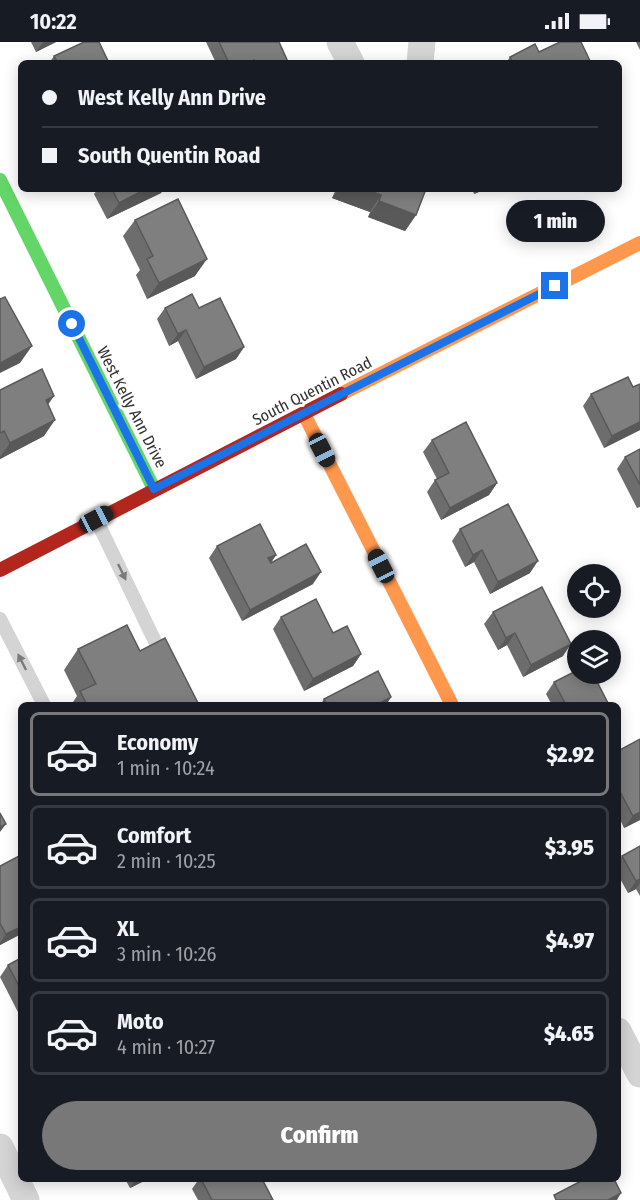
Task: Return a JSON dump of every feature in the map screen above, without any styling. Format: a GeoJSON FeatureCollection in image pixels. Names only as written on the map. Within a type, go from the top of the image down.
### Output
{"type":"FeatureCollection","features":[{"type":"Feature","properties":{"kind":"main road","name":"West Kelly Ann Drive"},"geometry":{"type":"LineString","coordinates":[[0,180],[154,489]]}},
{"type":"Feature","properties":{"kind":"main road","name":"South Quentin Road"},"geometry":{"type":"LineString","coordinates":[[0,570],[154,489],[640,244]]}},
{"type":"Feature","properties":{"kind":"main road"},"geometry":{"type":"LineString","coordinates":[[304,414],[450,702]]}},
{"type":"Feature","properties":{"kind":"street"},"geometry":{"type":"LineString","coordinates":[[340,42],[349,60]]}},
{"type":"Feature","properties":{"kind":"street"},"geometry":{"type":"LineString","coordinates":[[420,60],[422,42]]}},
{"type":"Feature","properties":{"kind":"street"},"geometry":{"type":"LineString","coordinates":[[621,1037],[640,1074]]}},
{"type":"Feature","properties":{"kind":"street"},"geometry":{"type":"LineString","coordinates":[[0,1147],[26,1200]]}},
{"type":"Feature","properties":{"kind":"lane"},"geometry":{"type":"LineString","coordinates":[[96,519],[171,675]]}},
{"type":"Feature","properties":{"kind":"lane"},"geometry":{"type":"LineString","coordinates":[[0,619],[42,702]]}},
{"type":"Feature","properties":{"kind":"building"},"geometry":{"type":"Polygon","coordinates":[[[84,42],[99,42],[108,60],[56,60],[54,56],[84,42]]]}},
{"type":"Feature","properties":{"kind":"building"},"geometry":{"type":"Polygon","coordinates":[[[219,42],[279,42],[287,60],[254,60],[228,60],[219,42]]]}},
{"type":"Feature","properties":{"kind":"building"},"geometry":{"type":"Polygon","coordinates":[[[560,42],[581,42],[590,60],[512,60],[510,57],[535,44],[539,52],[560,42]]]}},
{"type":"Feature","properties":{"kind":"building"},"geometry":{"type":"Polygon","coordinates":[[[114,192],[140,192],[119,203],[114,192]]]}},
{"type":"Feature","properties":{"kind":"building"},"geometry":{"type":"Polygon","coordinates":[[[373,192],[425,192],[416,215],[379,201],[381,195],[373,192]]]}},
{"type":"Feature","properties":{"kind":"building"},"geometry":{"type":"Polygon","coordinates":[[[178,199],[207,259],[159,283],[147,259],[153,256],[135,220],[178,199]]]}},
{"type":"Feature","properties":{"kind":"building"},"geometry":{"type":"Polygon","coordinates":[[[192,294],[199,308],[220,298],[244,347],[204,367],[186,330],[178,334],[165,308],[192,294]]]}},
{"type":"Feature","properties":{"kind":"building"},"geometry":{"type":"Polygon","coordinates":[[[5,297],[32,346],[0,363],[0,299],[5,297]]]}},
{"type":"Feature","properties":{"kind":"building"},"geometry":{"type":"Polygon","coordinates":[[[42,369],[54,396],[46,400],[55,420],[10,443],[4,431],[0,433],[0,390],[42,369]]]}},
{"type":"Feature","properties":{"kind":"building"},"geometry":{"type":"Polygon","coordinates":[[[628,377],[633,387],[640,384],[640,422],[612,436],[591,394],[628,377]]]}},
{"type":"Feature","properties":{"kind":"building"},"geometry":{"type":"Polygon","coordinates":[[[466,422],[497,483],[450,508],[435,480],[449,473],[432,440],[466,422]]]}},
{"type":"Feature","properties":{"kind":"building"},"geometry":{"type":"Polygon","coordinates":[[[640,449],[640,485],[625,457],[640,449]]]}},
{"type":"Feature","properties":{"kind":"building"},"geometry":{"type":"Polygon","coordinates":[[[508,504],[538,561],[498,582],[482,550],[473,555],[460,529],[508,504]]]}},
{"type":"Feature","properties":{"kind":"building"},"geometry":{"type":"Polygon","coordinates":[[[260,524],[276,555],[268,558],[271,563],[306,544],[321,572],[250,610],[217,546],[260,524]]]}},
{"type":"Feature","properties":{"kind":"building"},"geometry":{"type":"Polygon","coordinates":[[[542,587],[567,636],[567,646],[531,665],[515,633],[506,638],[493,612],[542,587]]]}},
{"type":"Feature","properties":{"kind":"building"},"geometry":{"type":"Polygon","coordinates":[[[316,599],[333,633],[347,626],[361,654],[313,679],[281,617],[316,599]]]}},
{"type":"Feature","properties":{"kind":"building"},"geometry":{"type":"Polygon","coordinates":[[[127,625],[140,651],[165,638],[197,702],[86,702],[80,691],[96,684],[78,649],[127,625]]]}},
{"type":"Feature","properties":{"kind":"building"},"geometry":{"type":"Polygon","coordinates":[[[378,671],[391,697],[382,702],[326,702],[324,699],[378,671]]]}},
{"type":"Feature","properties":{"kind":"building"},"geometry":{"type":"Polygon","coordinates":[[[567,676],[567,684],[598,684],[607,702],[564,702],[554,682],[567,676]]]}},
{"type":"Feature","properties":{"kind":"building"},"geometry":{"type":"Polygon","coordinates":[[[640,739],[640,812],[633,816],[621,794],[621,749],[640,739]]]}},
{"type":"Feature","properties":{"kind":"building"},"geometry":{"type":"Polygon","coordinates":[[[0,813],[6,824],[0,827],[0,813]]]}},
{"type":"Feature","properties":{"kind":"building"},"geometry":{"type":"Polygon","coordinates":[[[640,846],[640,879],[636,881],[622,856],[640,846]]]}},
{"type":"Feature","properties":{"kind":"building"},"geometry":{"type":"Polygon","coordinates":[[[18,857],[18,928],[6,934],[0,923],[0,866],[18,857]]]}},
{"type":"Feature","properties":{"kind":"building"},"geometry":{"type":"Polygon","coordinates":[[[18,960],[18,984],[8,965],[18,960]]]}},
{"type":"Feature","properties":{"kind":"building"},"geometry":{"type":"Polygon","coordinates":[[[203,1182],[264,1182],[273,1200],[212,1200],[203,1182]]]}},
{"type":"Feature","properties":{"kind":"building"},"geometry":{"type":"Polygon","coordinates":[[[579,1182],[616,1182],[621,1193],[608,1200],[556,1200],[554,1195],[579,1182]]]}},
{"type":"Feature","properties":{"kind":"traffic: fast"},"geometry":{"type":"LineString","coordinates":[[0,180],[154,489]]}},
{"type":"Feature","properties":{"kind":"traffic: slow"},"geometry":{"type":"LineString","coordinates":[[341,394],[640,243]]}},
{"type":"Feature","properties":{"kind":"traffic: slow"},"geometry":{"type":"LineString","coordinates":[[304,414],[450,702]]}},
{"type":"Feature","properties":{"kind":"traffic: jam"},"geometry":{"type":"LineString","coordinates":[[0,570],[341,394]]}},
{"type":"Feature","properties":{"kind":"route"},"geometry":{"type":"LineString","coordinates":[[72,324],[154,489],[555,286]]}}]}
